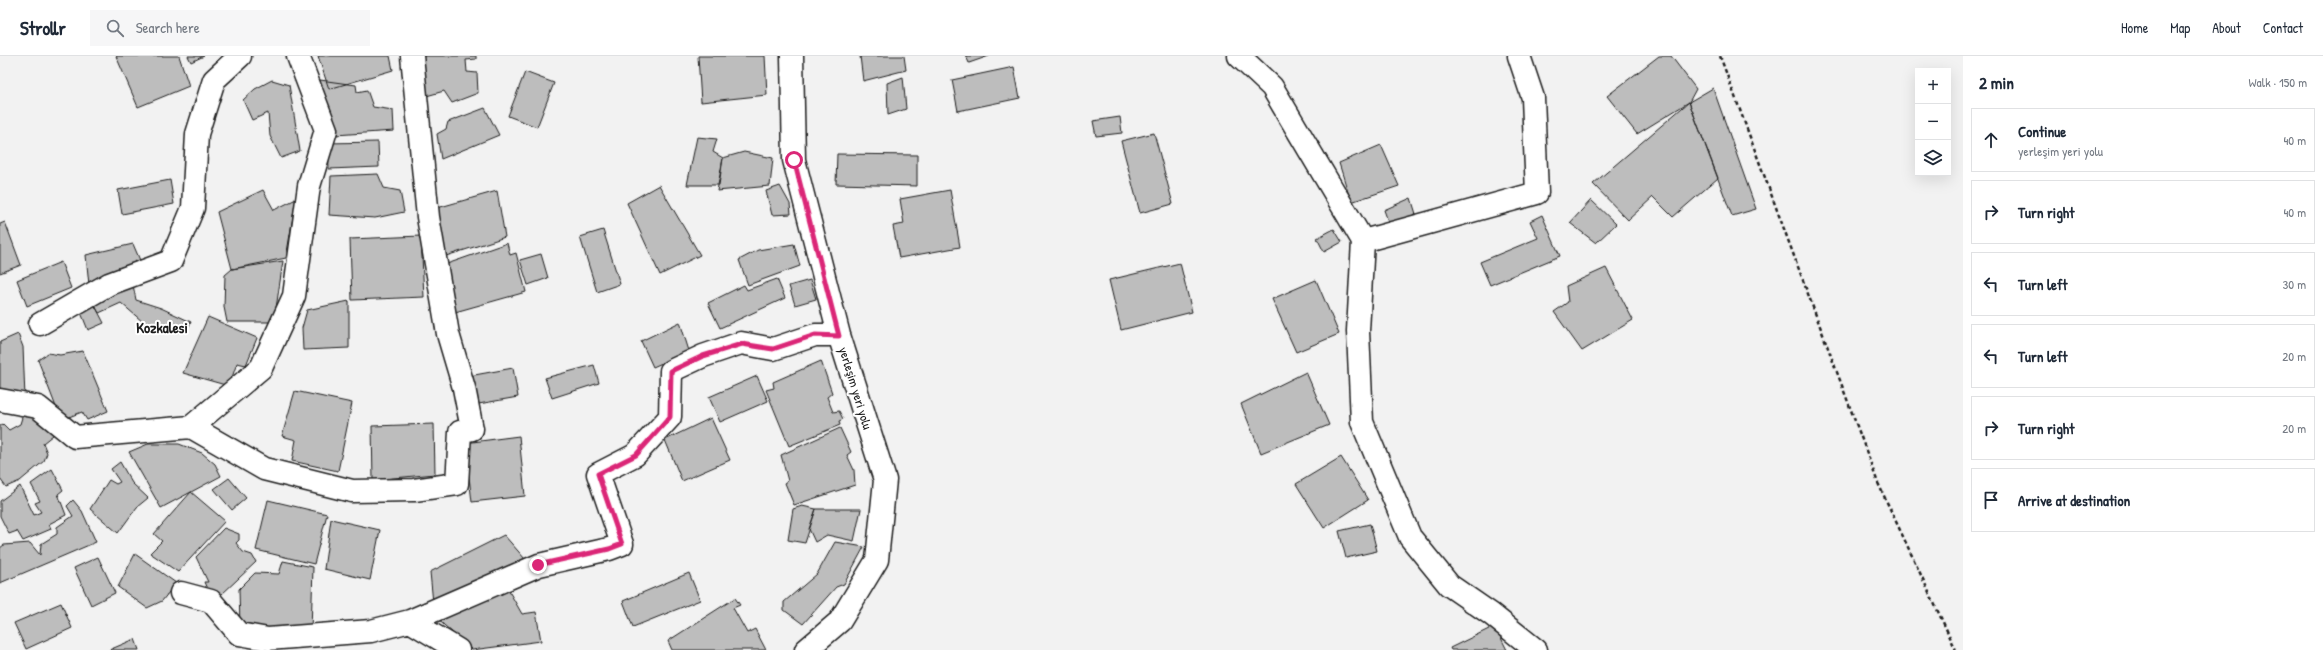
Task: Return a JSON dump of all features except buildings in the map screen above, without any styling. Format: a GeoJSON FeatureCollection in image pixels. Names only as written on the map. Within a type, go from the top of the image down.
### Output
{"type":"FeatureCollection","features":[{"type":"Feature","properties":{"kind":"street"},"geometry":{"type":"LineString","coordinates":[[40,324],[109,284],[172,261],[193,208],[197,134],[214,80],[240,56]]}},
{"type":"Feature","properties":{"kind":"street"},"geometry":{"type":"LineString","coordinates":[[191,427],[261,368],[294,296],[309,186],[326,130],[298,56]]}},
{"type":"Feature","properties":{"kind":"street"},"geometry":{"type":"LineString","coordinates":[[0,400],[38,407],[75,437],[191,427],[264,469],[352,491],[414,490],[457,484],[460,432],[472,429],[464,388],[448,334],[428,217],[412,56]]}},
{"type":"Feature","properties":{"kind":"street","name":"yerleşim yeri yolu"},"geometry":{"type":"LineString","coordinates":[[792,56],[794,160],[839,336],[885,480],[877,560],[840,621],[806,650]]}},
{"type":"Feature","properties":{"kind":"street"},"geometry":{"type":"LineString","coordinates":[[1238,56],[1272,87],[1363,241],[1358,331],[1362,422],[1410,538],[1449,585],[1491,614],[1536,650]]}},
{"type":"Feature","properties":{"kind":"street"},"geometry":{"type":"LineString","coordinates":[[1363,241],[1537,192],[1533,98],[1519,56]]}},
{"type":"Feature","properties":{"kind":"street"},"geometry":{"type":"LineString","coordinates":[[181,593],[212,601],[239,634],[269,644],[371,632],[410,621],[538,565],[609,549],[622,544],[598,474],[636,455],[670,417],[671,371],[703,356],[742,344],[773,349],[815,335],[839,336]]}},
{"type":"Feature","properties":{"kind":"street"},"geometry":{"type":"LineString","coordinates":[[410,621],[458,650]]}},
{"type":"Feature","properties":{"kind":"path"},"geometry":{"type":"LineString","coordinates":[[1720,56],[1878,483],[1956,650]]}},
{"type":"Feature","properties":{"kind":"district","name":"Kozkalesi"},"geometry":{"type":"Point","coordinates":[162,327]}},
{"type":"Feature","properties":{"kind":"route"},"geometry":{"type":"LineString","coordinates":[[538,565],[609,549],[622,544],[598,474],[636,455],[670,417],[671,371],[703,356],[742,344],[773,349],[815,335],[839,336],[794,160]]}}]}
